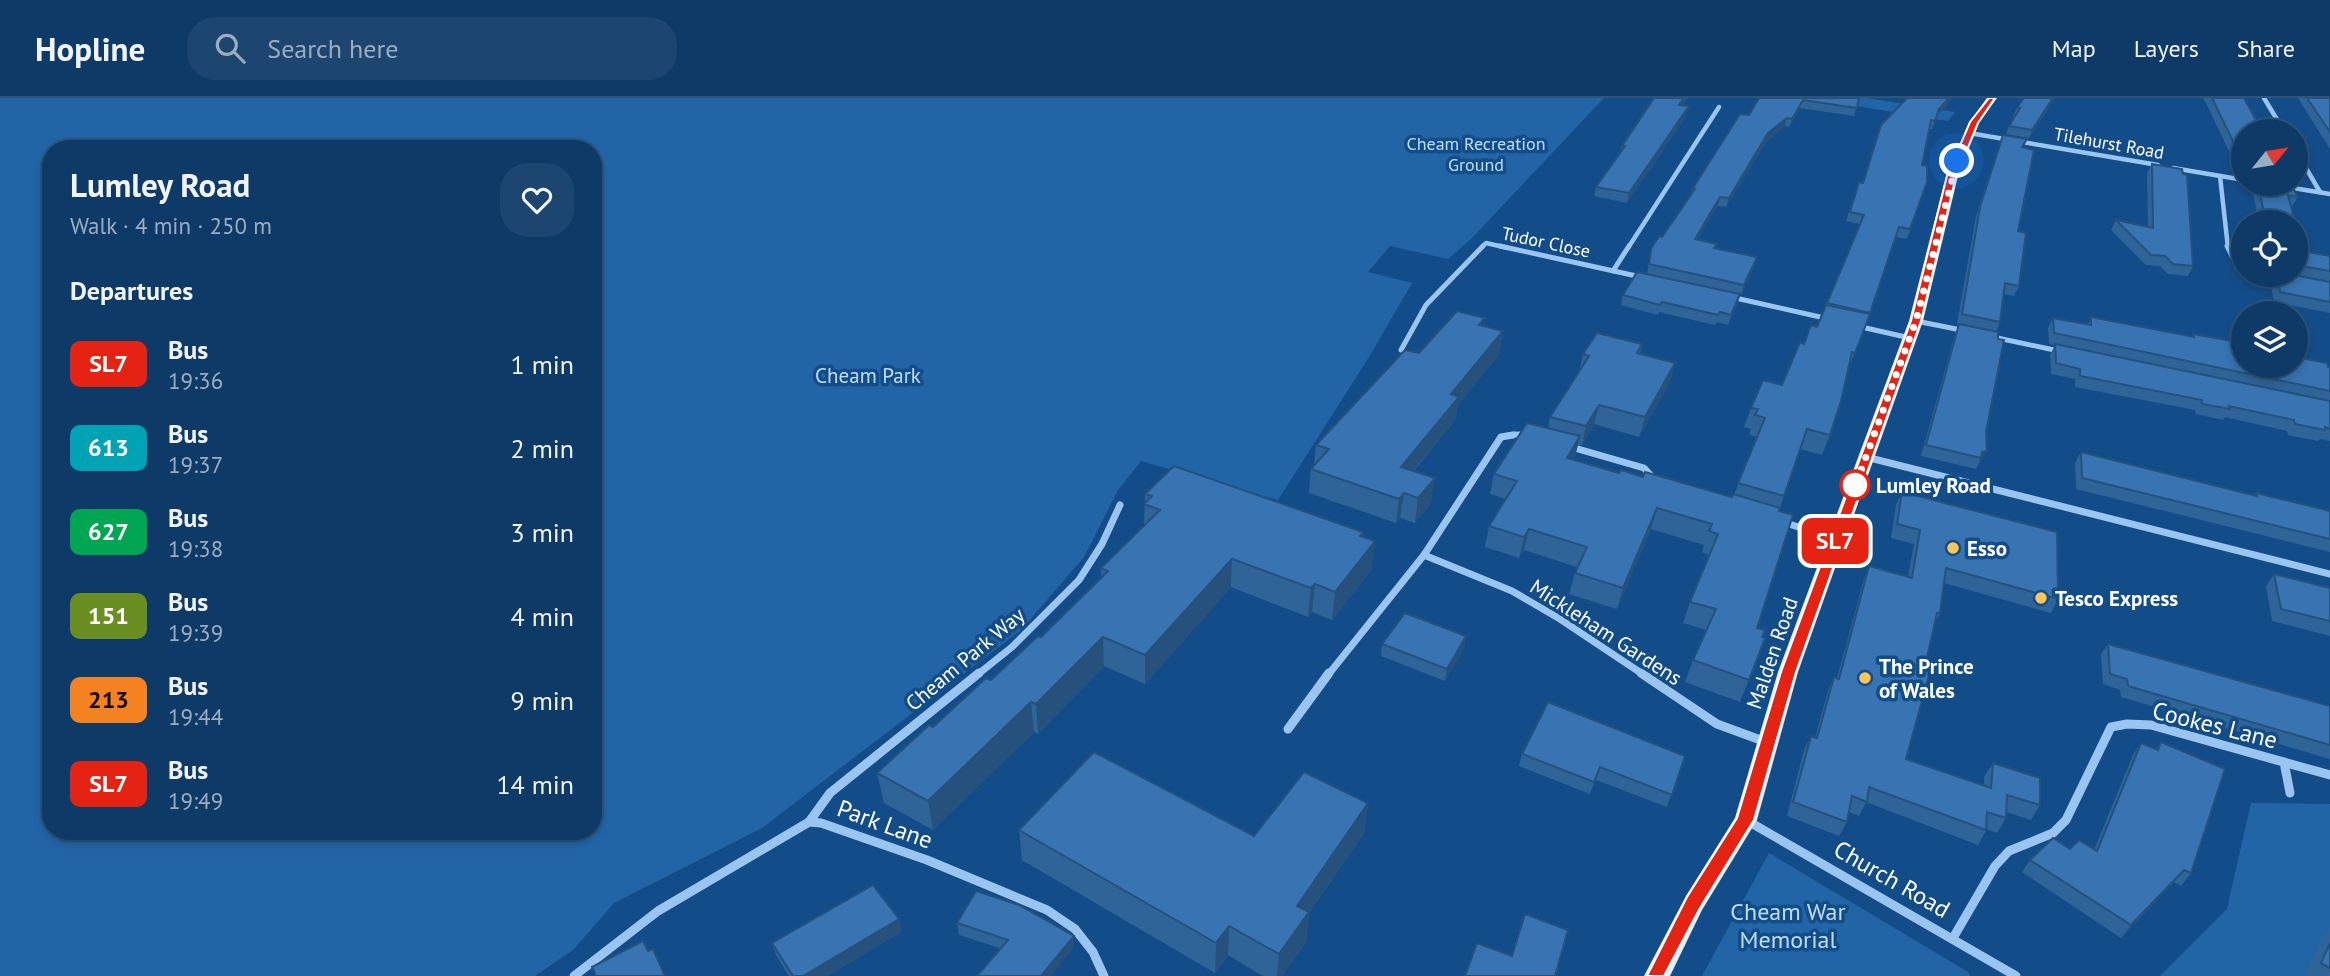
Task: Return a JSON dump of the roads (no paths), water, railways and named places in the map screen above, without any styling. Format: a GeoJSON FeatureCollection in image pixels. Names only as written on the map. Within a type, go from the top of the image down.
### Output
{"type":"FeatureCollection","features":[{"type":"Feature","properties":{"kind":"main road","name":"Malden Road"},"geometry":{"type":"LineString","coordinates":[[1657,976],[1694,903],[1746,820],[1766,743],[1835,539],[1913,329],[1952,176],[1969,134],[1992,98]]}},
{"type":"Feature","properties":{"kind":"street"},"geometry":{"type":"LineString","coordinates":[[2264,98],[2277,119]]}},
{"type":"Feature","properties":{"kind":"street","name":"Tudor Close"},"geometry":{"type":"LineString","coordinates":[[1613,271],[1719,107]]}},
{"type":"Feature","properties":{"kind":"street","name":"Tilehurst Road"},"geometry":{"type":"LineString","coordinates":[[1969,134],[2231,178]]}},
{"type":"Feature","properties":{"kind":"street"},"geometry":{"type":"LineString","coordinates":[[2308,172],[2320,192]]}},
{"type":"Feature","properties":{"kind":"street"},"geometry":{"type":"LineString","coordinates":[[2220,176],[2228,252],[2231,256]]}},
{"type":"Feature","properties":{"kind":"street"},"geometry":{"type":"LineString","coordinates":[[2308,190],[2330,194]]}},
{"type":"Feature","properties":{"kind":"street","name":"Tudor Close"},"geometry":{"type":"LineString","coordinates":[[1401,350],[1409,330],[1434,293],[1486,243],[1653,280]]}},
{"type":"Feature","properties":{"kind":"street"},"geometry":{"type":"LineString","coordinates":[[1719,295],[1839,322]]}},
{"type":"Feature","properties":{"kind":"street"},"geometry":{"type":"LineString","coordinates":[[1852,325],[1913,329],[2072,354]]}},
{"type":"Feature","properties":{"kind":"street"},"geometry":{"type":"LineString","coordinates":[[1288,729],[1348,647],[1423,555],[1501,437],[1514,434],[1539,439]]}},
{"type":"Feature","properties":{"kind":"street"},"geometry":{"type":"LineString","coordinates":[[1565,446],[1636,466],[1659,482]]}},
{"type":"Feature","properties":{"kind":"street"},"geometry":{"type":"LineString","coordinates":[[1865,456],[2330,575]]}},
{"type":"Feature","properties":{"kind":"street","name":"Cheam Park Way"},"geometry":{"type":"LineString","coordinates":[[809,822],[830,793],[1012,647],[1080,580],[1102,544],[1120,505]]}},
{"type":"Feature","properties":{"kind":"street"},"geometry":{"type":"LineString","coordinates":[[1773,520],[1835,539]]}},
{"type":"Feature","properties":{"kind":"street","name":"Mickleham Gardens"},"geometry":{"type":"LineString","coordinates":[[1423,555],[1512,591],[1560,619],[1717,724],[1766,743]]}},
{"type":"Feature","properties":{"kind":"street","name":"Cookes Lane"},"geometry":{"type":"LineString","coordinates":[[1953,938],[1994,866],[2009,851],[2053,833],[2066,820],[2111,727],[2127,724],[2151,725],[2330,775]]}},
{"type":"Feature","properties":{"kind":"street"},"geometry":{"type":"LineString","coordinates":[[2284,762],[2290,793]]}},
{"type":"Feature","properties":{"kind":"street","name":"Church Road"},"geometry":{"type":"LineString","coordinates":[[1746,820],[2016,976]]}},
{"type":"Feature","properties":{"kind":"street","name":"Park Lane"},"geometry":{"type":"LineString","coordinates":[[574,976],[658,911],[809,822],[821,823],[927,860],[1047,910],[1075,929],[1093,953],[1104,976]]}},
{"type":"Feature","properties":{"kind":"place","name":"Lumley Road"},"geometry":{"type":"Point","coordinates":[1855,485]}},
{"type":"Feature","properties":{"kind":"place","name":"Esso"},"geometry":{"type":"Point","coordinates":[1953,548]}},
{"type":"Feature","properties":{"kind":"place","name":"Tesco Express"},"geometry":{"type":"Point","coordinates":[2041,598]}},
{"type":"Feature","properties":{"kind":"place","name":"The Prince of Wales"},"geometry":{"type":"Point","coordinates":[1865,678]}},
{"type":"Feature","properties":{"kind":"park label","name":"Cheam Recreation Ground"},"geometry":{"type":"Point","coordinates":[1476,153]}},
{"type":"Feature","properties":{"kind":"park label","name":"Cheam Park"},"geometry":{"type":"Point","coordinates":[868,375]}},
{"type":"Feature","properties":{"kind":"park label","name":"Cheam War Memorial"},"geometry":{"type":"Point","coordinates":[1788,925]}}]}
